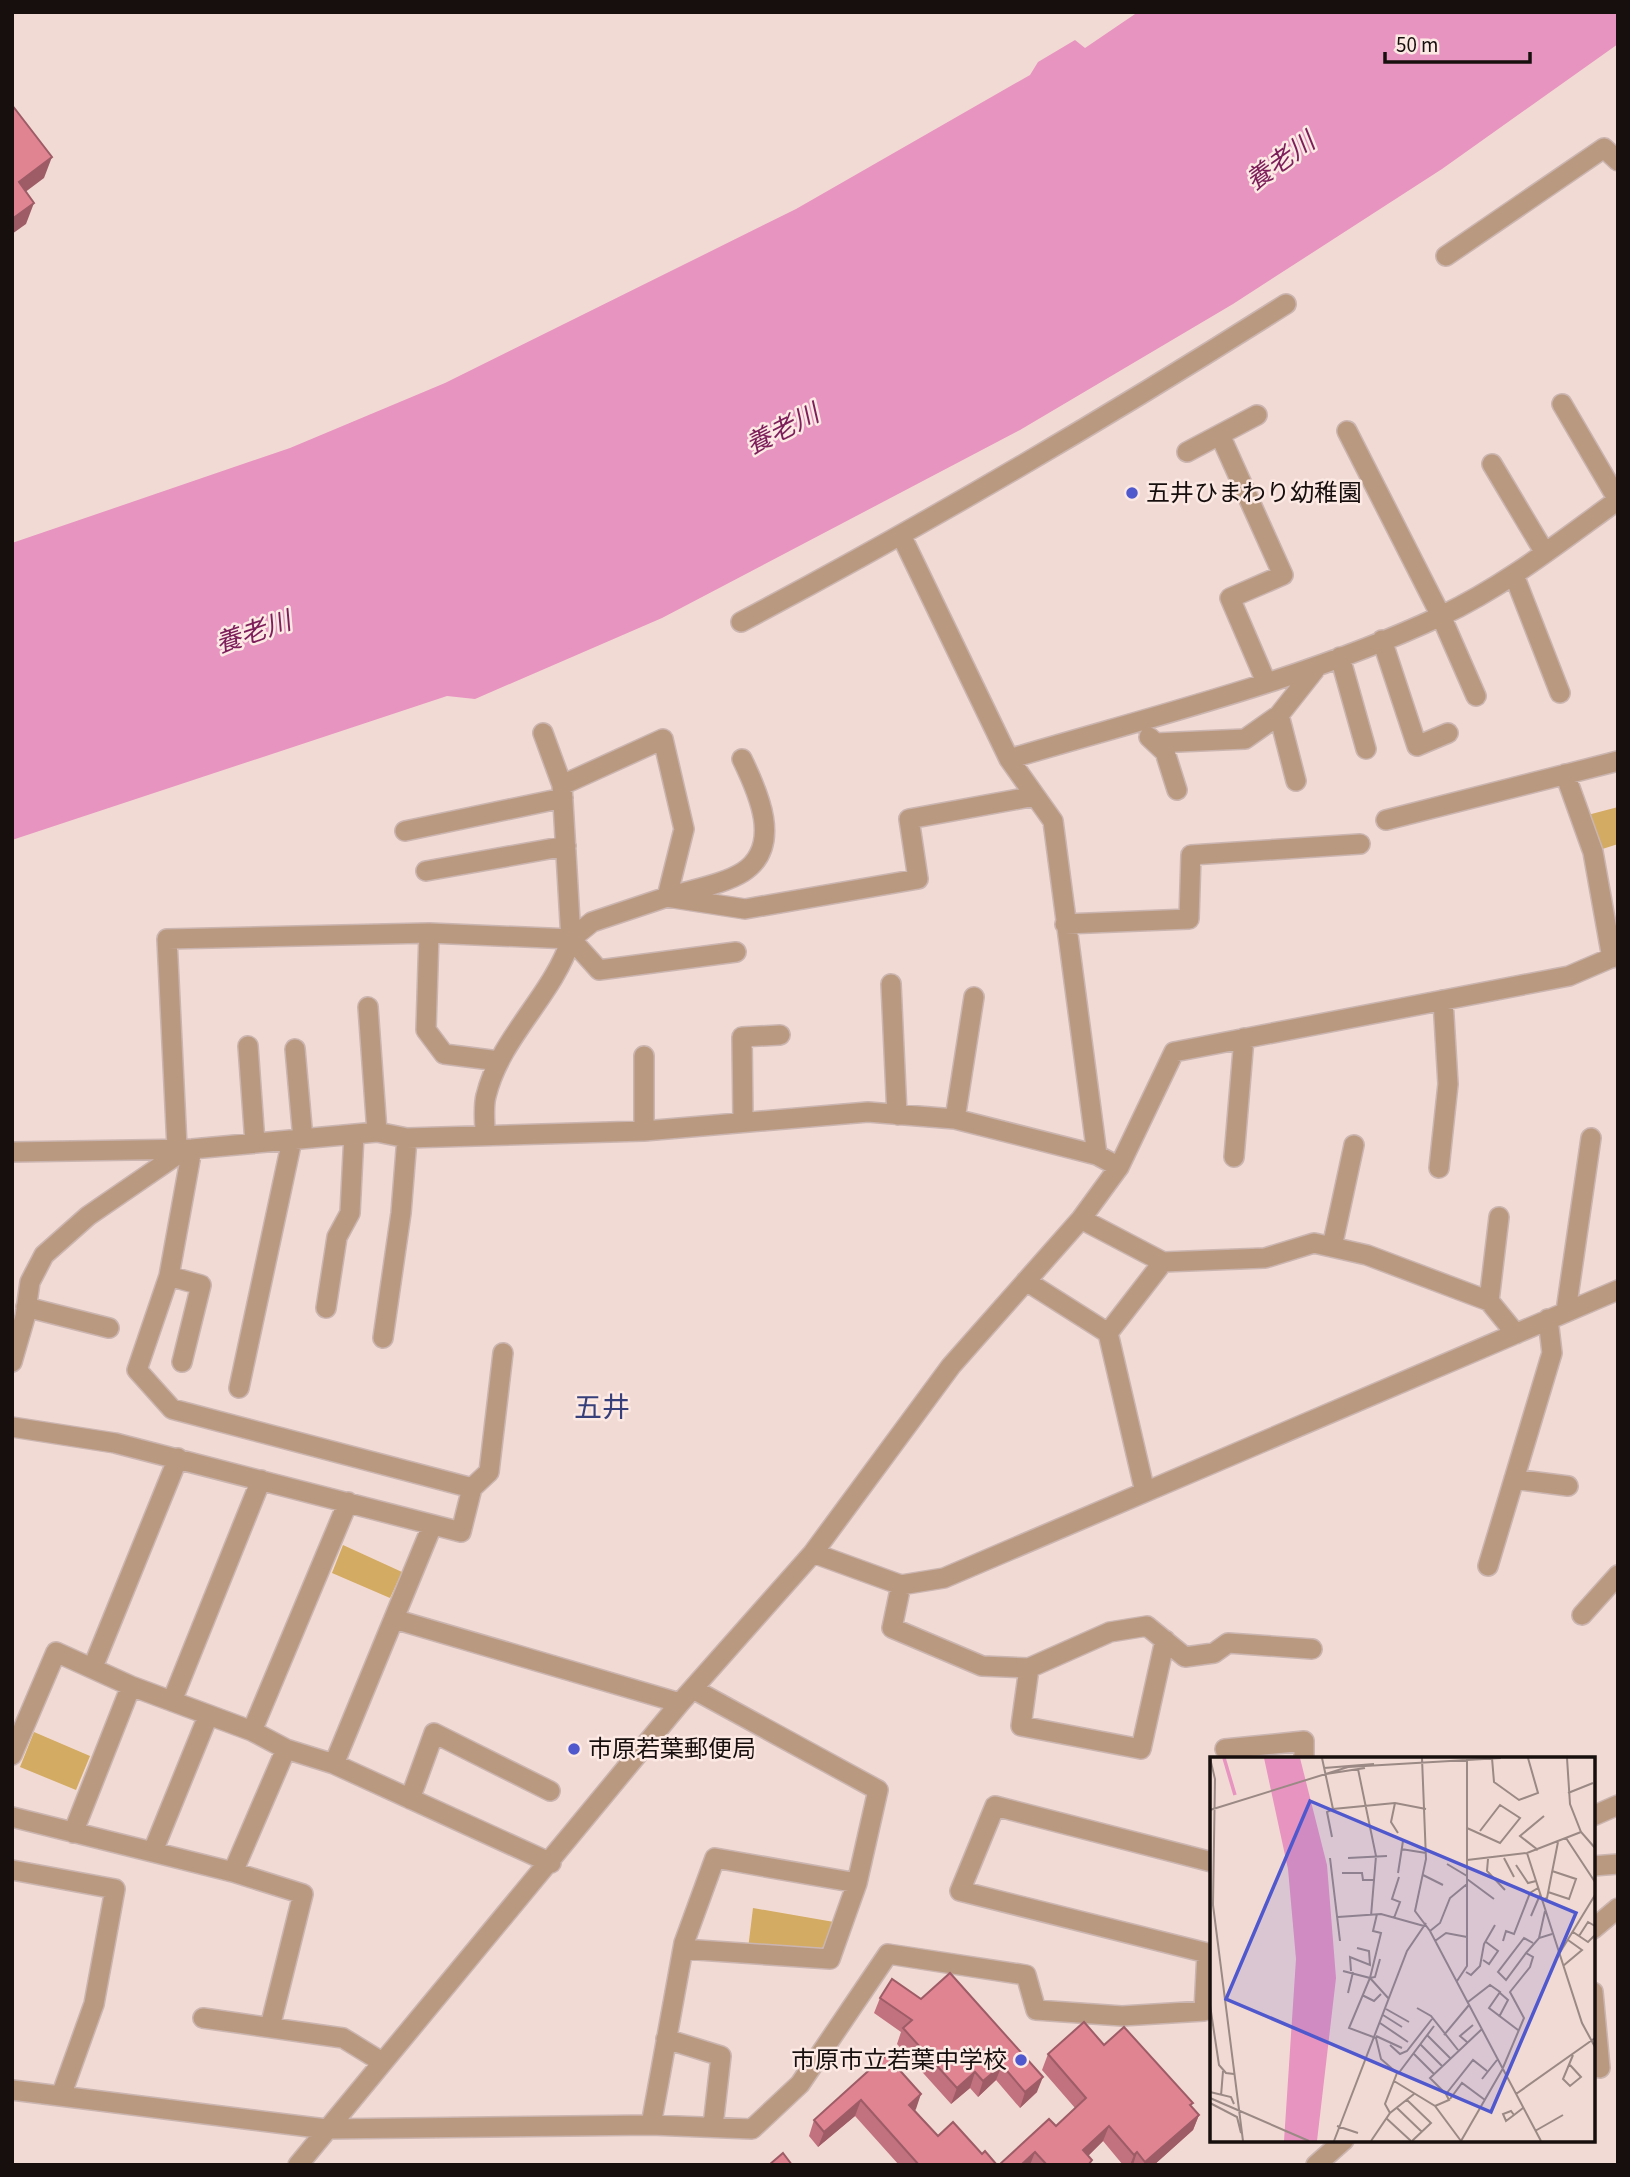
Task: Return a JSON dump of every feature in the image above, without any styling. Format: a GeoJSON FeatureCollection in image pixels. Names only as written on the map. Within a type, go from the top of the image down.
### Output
{"type":"FeatureCollection","features":[{"type":"Feature","properties":{"kind":"street"},"geometry":{"type":"LineString","coordinates":[[1446,256],[1604,148],[1618,161]]}},
{"type":"Feature","properties":{"kind":"street"},"geometry":{"type":"LineString","coordinates":[[741,622],[902,537],[1107,418],[1286,304]]}},
{"type":"Feature","properties":{"kind":"street"},"geometry":{"type":"LineString","coordinates":[[1009,759],[1318,666],[1441,616],[1514,575],[1618,500],[1562,404]]}},
{"type":"Feature","properties":{"kind":"street"},"geometry":{"type":"LineString","coordinates":[[1187,452],[1257,415]]}},
{"type":"Feature","properties":{"kind":"street"},"geometry":{"type":"LineString","coordinates":[[1347,431],[1441,616],[1476,696]]}},
{"type":"Feature","properties":{"kind":"street"},"geometry":{"type":"LineString","coordinates":[[1220,435],[1283,575],[1230,598],[1266,682]]}},
{"type":"Feature","properties":{"kind":"street"},"geometry":{"type":"LineString","coordinates":[[1492,464],[1545,553]]}},
{"type":"Feature","properties":{"kind":"street"},"geometry":{"type":"LineString","coordinates":[[902,537],[1009,759],[1053,821],[1097,1155]]}},
{"type":"Feature","properties":{"kind":"street"},"geometry":{"type":"LineString","coordinates":[[1514,575],[1560,692]]}},
{"type":"Feature","properties":{"kind":"street"},"geometry":{"type":"LineString","coordinates":[[1382,640],[1417,747],[1448,733]]}},
{"type":"Feature","properties":{"kind":"street"},"geometry":{"type":"LineString","coordinates":[[1340,657],[1366,748]]}},
{"type":"Feature","properties":{"kind":"street"},"geometry":{"type":"LineString","coordinates":[[1156,743],[1245,738],[1279,715],[1318,666]]}},
{"type":"Feature","properties":{"kind":"street"},"geometry":{"type":"LineString","coordinates":[[1279,715],[1296,781]]}},
{"type":"Feature","properties":{"kind":"street"},"geometry":{"type":"LineString","coordinates":[[1133,722],[1165,752],[1177,790]]}},
{"type":"Feature","properties":{"kind":"street"},"geometry":{"type":"LineString","coordinates":[[485,1133],[485,1097],[499,1061],[564,960],[571,939],[563,792],[543,733]]}},
{"type":"Feature","properties":{"kind":"street"},"geometry":{"type":"LineString","coordinates":[[405,831],[563,792],[663,738],[684,829],[667,897]]}},
{"type":"Feature","properties":{"kind":"street"},"geometry":{"type":"LineString","coordinates":[[472,1488],[172,1409],[137,1370],[169,1276],[184,1148],[167,939],[429,933],[571,939],[592,922],[744,871],[760,852],[767,829],[755,785],[742,760]]}},
{"type":"Feature","properties":{"kind":"street"},"geometry":{"type":"LineString","coordinates":[[1386,820],[1618,761]]}},
{"type":"Feature","properties":{"kind":"street"},"geometry":{"type":"LineString","coordinates":[[298,2165],[551,1863],[686,1696],[813,1553],[951,1366],[1082,1219],[1119,1167],[1174,1052],[1570,975],[1615,957],[1593,852],[1565,774]]}},
{"type":"Feature","properties":{"kind":"street"},"geometry":{"type":"LineString","coordinates":[[667,897],[745,909],[918,879],[909,820],[1035,796]]}},
{"type":"Feature","properties":{"kind":"street"},"geometry":{"type":"LineString","coordinates":[[1065,924],[1189,919],[1191,855],[1360,844]]}},
{"type":"Feature","properties":{"kind":"street"},"geometry":{"type":"LineString","coordinates":[[426,870],[566,846]]}},
{"type":"Feature","properties":{"kind":"street"},"geometry":{"type":"LineString","coordinates":[[429,933],[426,1030],[444,1054],[499,1061]]}},
{"type":"Feature","properties":{"kind":"street"},"geometry":{"type":"LineString","coordinates":[[571,939],[599,970],[736,952]]}},
{"type":"Feature","properties":{"kind":"street"},"geometry":{"type":"LineString","coordinates":[[891,984],[897,1115]]}},
{"type":"Feature","properties":{"kind":"street"},"geometry":{"type":"LineString","coordinates":[[955,1119],[974,997]]}},
{"type":"Feature","properties":{"kind":"street"},"geometry":{"type":"LineString","coordinates":[[1439,1168],[1448,1084],[1443,1000]]}},
{"type":"Feature","properties":{"kind":"street"},"geometry":{"type":"LineString","coordinates":[[368,1007],[377,1132]]}},
{"type":"Feature","properties":{"kind":"street"},"geometry":{"type":"LineString","coordinates":[[743,1121],[742,1037],[780,1035]]}},
{"type":"Feature","properties":{"kind":"street"},"geometry":{"type":"LineString","coordinates":[[1234,1157],[1244,1038]]}},
{"type":"Feature","properties":{"kind":"street"},"geometry":{"type":"LineString","coordinates":[[248,1046],[255,1143]]}},
{"type":"Feature","properties":{"kind":"street"},"geometry":{"type":"LineString","coordinates":[[239,1388],[297,1140],[295,1049]]}},
{"type":"Feature","properties":{"kind":"street"},"geometry":{"type":"LineString","coordinates":[[644,1056],[644,1131]]}},
{"type":"Feature","properties":{"kind":"street"},"geometry":{"type":"LineString","coordinates":[[12,1152],[184,1148],[377,1132],[407,1138],[485,1133],[644,1131],[868,1112],[955,1119],[1097,1155],[1119,1167]]}},
{"type":"Feature","properties":{"kind":"street"},"geometry":{"type":"LineString","coordinates":[[326,1308],[337,1237],[350,1213],[354,1134]]}},
{"type":"Feature","properties":{"kind":"street"},"geometry":{"type":"LineString","coordinates":[[383,1338],[401,1213],[407,1138]]}},
{"type":"Feature","properties":{"kind":"street"},"geometry":{"type":"LineString","coordinates":[[1488,1566],[1552,1353],[1591,1138]]}},
{"type":"Feature","properties":{"kind":"street"},"geometry":{"type":"LineString","coordinates":[[1332,1247],[1354,1145]]}},
{"type":"Feature","properties":{"kind":"street"},"geometry":{"type":"LineString","coordinates":[[12,1362],[30,1282],[44,1255],[88,1216],[184,1148]]}},
{"type":"Feature","properties":{"kind":"street"},"geometry":{"type":"LineString","coordinates":[[1489,1301],[1499,1217]]}},
{"type":"Feature","properties":{"kind":"street"},"geometry":{"type":"LineString","coordinates":[[1082,1219],[1163,1262],[1265,1258],[1314,1243],[1367,1255],[1489,1301],[1516,1334]]}},
{"type":"Feature","properties":{"kind":"street"},"geometry":{"type":"LineString","coordinates":[[1108,1333],[1163,1262]]}},
{"type":"Feature","properties":{"kind":"street"},"geometry":{"type":"LineString","coordinates":[[169,1276],[201,1285],[182,1362]]}},
{"type":"Feature","properties":{"kind":"street"},"geometry":{"type":"LineString","coordinates":[[1026,1281],[1108,1333],[1145,1492]]}},
{"type":"Feature","properties":{"kind":"street"},"geometry":{"type":"LineString","coordinates":[[813,1553],[901,1585],[944,1578],[1618,1290]]}},
{"type":"Feature","properties":{"kind":"street"},"geometry":{"type":"LineString","coordinates":[[26,1307],[109,1328]]}},
{"type":"Feature","properties":{"kind":"street"},"geometry":{"type":"LineString","coordinates":[[12,1427],[115,1443],[461,1532],[472,1488],[489,1472],[503,1353]]}},
{"type":"Feature","properties":{"kind":"street"},"geometry":{"type":"LineString","coordinates":[[93,1667],[178,1458]]}},
{"type":"Feature","properties":{"kind":"street"},"geometry":{"type":"LineString","coordinates":[[1514,1479],[1568,1486]]}},
{"type":"Feature","properties":{"kind":"street"},"geometry":{"type":"LineString","coordinates":[[172,1701],[261,1480]]}},
{"type":"Feature","properties":{"kind":"street"},"geometry":{"type":"LineString","coordinates":[[252,1731],[348,1502]]}},
{"type":"Feature","properties":{"kind":"street"},"geometry":{"type":"LineString","coordinates":[[334,1764],[432,1526]]}},
{"type":"Feature","properties":{"kind":"street"},"geometry":{"type":"LineString","coordinates":[[1582,1615],[1618,1575]]}},
{"type":"Feature","properties":{"kind":"street"},"geometry":{"type":"LineString","coordinates":[[901,1585],[892,1628],[982,1666],[1029,1668],[1110,1632],[1147,1626],[1185,1657],[1214,1653],[1228,1643],[1312,1649]]}},
{"type":"Feature","properties":{"kind":"street"},"geometry":{"type":"LineString","coordinates":[[394,1619],[686,1696],[878,1790],[857,1883],[830,1959],[683,1949]]}},
{"type":"Feature","properties":{"kind":"street"},"geometry":{"type":"LineString","coordinates":[[1029,1668],[1021,1726],[1140,1749],[1165,1640]]}},
{"type":"Feature","properties":{"kind":"street"},"geometry":{"type":"LineString","coordinates":[[12,1755],[56,1652],[131,1686],[252,1731],[286,1748],[334,1764],[551,1863]]}},
{"type":"Feature","properties":{"kind":"street"},"geometry":{"type":"LineString","coordinates":[[73,1833],[131,1686]]}},
{"type":"Feature","properties":{"kind":"street"},"geometry":{"type":"LineString","coordinates":[[153,1851],[208,1716]]}},
{"type":"Feature","properties":{"kind":"street"},"geometry":{"type":"LineString","coordinates":[[411,1799],[434,1733],[551,1791]]}},
{"type":"Feature","properties":{"kind":"street"},"geometry":{"type":"LineString","coordinates":[[1225,1749],[1304,1741],[1304,1757]]}},
{"type":"Feature","properties":{"kind":"street"},"geometry":{"type":"LineString","coordinates":[[233,1872],[286,1748]]}},
{"type":"Feature","properties":{"kind":"street"},"geometry":{"type":"LineString","coordinates":[[1595,1815],[1618,1805]]}},
{"type":"Feature","properties":{"kind":"street"},"geometry":{"type":"LineString","coordinates":[[12,2091],[326,2129],[651,2124],[752,2129],[800,2084],[888,1954],[1027,1975],[1037,2010],[1122,2016],[1205,2011],[1209,1954],[960,1891],[995,1806],[1210,1861]]}},
{"type":"Feature","properties":{"kind":"street"},"geometry":{"type":"LineString","coordinates":[[12,1816],[233,1872],[303,1894],[271,2027]]}},
{"type":"Feature","properties":{"kind":"street"},"geometry":{"type":"LineString","coordinates":[[651,2124],[683,1949],[715,1858],[857,1883]]}},
{"type":"Feature","properties":{"kind":"street"},"geometry":{"type":"LineString","coordinates":[[1595,1866],[1618,1864]]}},
{"type":"Feature","properties":{"kind":"street"},"geometry":{"type":"LineString","coordinates":[[12,1870],[116,1889],[94,2004],[61,2096]]}},
{"type":"Feature","properties":{"kind":"street"},"geometry":{"type":"LineString","coordinates":[[1595,1927],[1618,1908]]}},
{"type":"Feature","properties":{"kind":"street"},"geometry":{"type":"LineString","coordinates":[[1595,2014],[1600,2068]]}},
{"type":"Feature","properties":{"kind":"street"},"geometry":{"type":"LineString","coordinates":[[203,2018],[343,2038],[382,2062]]}},
{"type":"Feature","properties":{"kind":"street"},"geometry":{"type":"LineString","coordinates":[[666,2039],[722,2056],[713,2126]]}},
{"type":"Feature","properties":{"kind":"street"},"geometry":{"type":"LineString","coordinates":[[1316,2165],[1342,2142]]}},
{"type":"Feature","properties":{"kind":"shaded area"},"geometry":{"type":"Polygon","coordinates":[[[1618,807],[1618,844],[1593,852],[1580,817],[1618,807]]]}},
{"type":"Feature","properties":{"kind":"shaded area"},"geometry":{"type":"Polygon","coordinates":[[[343,1545],[402,1572],[390,1598],[332,1573],[343,1545]]]}},
{"type":"Feature","properties":{"kind":"shaded area"},"geometry":{"type":"Polygon","coordinates":[[[34,1732],[90,1756],[76,1790],[20,1767],[34,1732]]]}},
{"type":"Feature","properties":{"kind":"shaded area"},"geometry":{"type":"Polygon","coordinates":[[[753,1908],[834,1922],[828,1945],[819,1952],[748,1949],[753,1908]]]}},
{"type":"Feature","properties":{"kind":"water","name":"養老川"},"geometry":{"type":"Polygon","coordinates":[[[1138,12],[1618,12],[1618,44],[1442,169],[1233,304],[1020,430],[662,618],[475,699],[447,696],[12,840],[12,543],[290,448],[445,383],[796,209],[1030,75],[1038,62],[1075,40],[1085,48],[1138,12]]]}},
{"type":"Feature","properties":{"kind":"building"},"geometry":{"type":"Polygon","coordinates":[[[12,105],[52,157],[19,182],[34,203],[12,219],[12,105]]]}},
{"type":"Feature","properties":{"kind":"building"},"geometry":{"type":"Polygon","coordinates":[[[950,1973],[1043,2077],[1025,2092],[1002,2065],[983,2081],[975,2072],[957,2088],[903,2028],[912,2020],[880,1998],[892,1979],[921,1999],[950,1973]]]}},
{"type":"Feature","properties":{"kind":"building"},"geometry":{"type":"Polygon","coordinates":[[[1084,2022],[1104,2045],[1124,2027],[1193,2103],[1190,2105],[1199,2115],[1145,2162],[1137,2152],[1134,2155],[1109,2126],[1083,2150],[1092,2160],[1090,2165],[1047,2165],[1035,2152],[1021,2165],[999,2165],[1049,2119],[1056,2126],[1086,2098],[1048,2054],[1084,2022]]]}},
{"type":"Feature","properties":{"kind":"building"},"geometry":{"type":"Polygon","coordinates":[[[886,2055],[921,2094],[909,2105],[938,2136],[953,2122],[982,2154],[985,2151],[997,2165],[919,2165],[861,2100],[824,2132],[814,2120],[886,2055]]]}},
{"type":"Feature","properties":{"kind":"building"},"geometry":{"type":"Polygon","coordinates":[[[783,2153],[792,2165],[769,2165],[783,2153]]]}},
{"type":"Feature","properties":{"kind":"place","name":"五井ひまわり幼稚園"},"geometry":{"type":"Point","coordinates":[1132,493]}},
{"type":"Feature","properties":{"kind":"place","name":"市原若葉郵便局"},"geometry":{"type":"Point","coordinates":[574,1749]}},
{"type":"Feature","properties":{"kind":"place","name":"市原市立若葉中学校"},"geometry":{"type":"Point","coordinates":[1021,2060]}},
{"type":"Feature","properties":{"kind":"district","name":"五井"},"geometry":{"type":"Point","coordinates":[602,1407]}}]}
